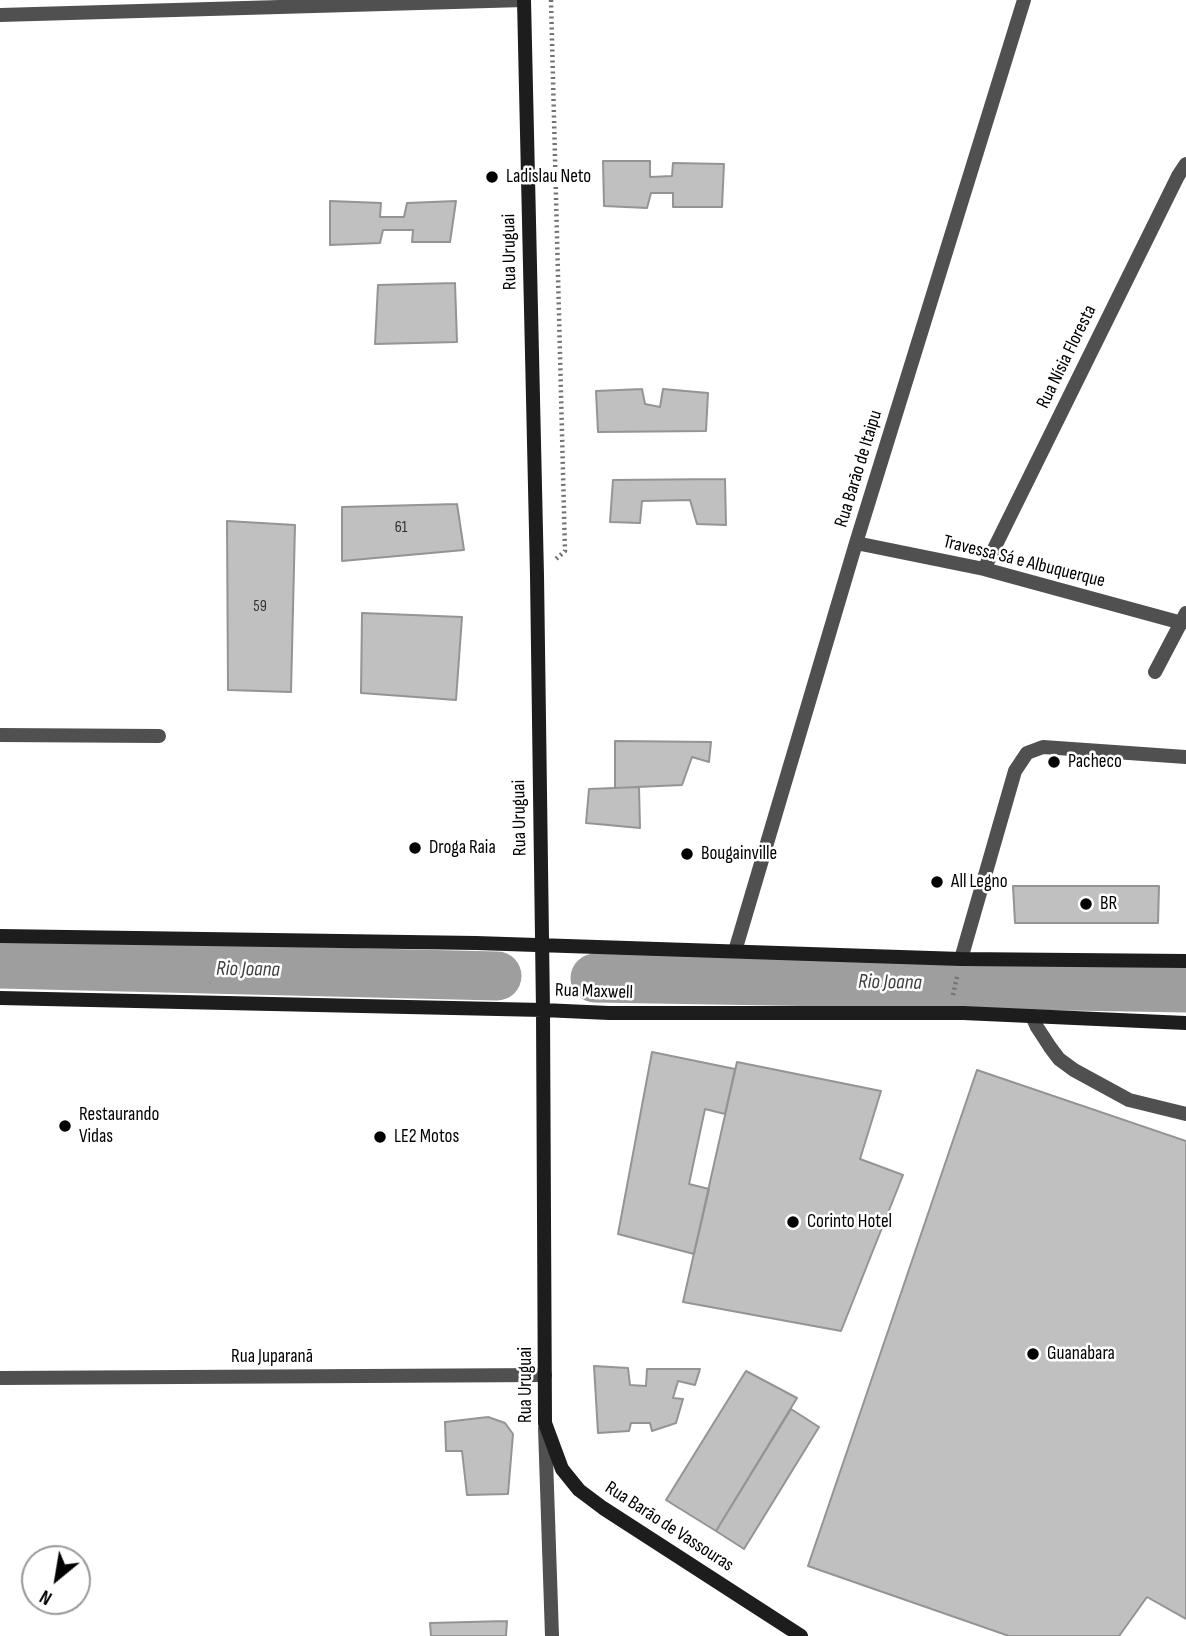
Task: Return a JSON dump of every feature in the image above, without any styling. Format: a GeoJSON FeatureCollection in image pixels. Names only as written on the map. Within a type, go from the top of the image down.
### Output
{"type":"FeatureCollection","features":[{"type":"Feature","properties":{"kind":"main road","name":"Rua Uruguai"},"geometry":{"type":"LineString","coordinates":[[524,0],[537,575],[545,1423]]}},
{"type":"Feature","properties":{"kind":"main road"},"geometry":{"type":"LineString","coordinates":[[0,936],[735,951],[959,966],[1186,961]]}},
{"type":"Feature","properties":{"kind":"main road","name":"Rua Maxwell"},"geometry":{"type":"LineString","coordinates":[[0,998],[609,1013],[963,1013],[1186,1023]]}},
{"type":"Feature","properties":{"kind":"main road","name":"Rua Barão de Vassouras"},"geometry":{"type":"LineString","coordinates":[[545,1423],[562,1469],[579,1490],[801,1636]]}},
{"type":"Feature","properties":{"kind":"street"},"geometry":{"type":"LineString","coordinates":[[0,15],[524,0]]}},
{"type":"Feature","properties":{"kind":"street","name":"Rua Barão de Itaipu"},"geometry":{"type":"LineString","coordinates":[[735,951],[856,543],[1024,0]]}},
{"type":"Feature","properties":{"kind":"street","name":"Rua Nísia Floresta"},"geometry":{"type":"LineString","coordinates":[[984,569],[1186,164]]}},
{"type":"Feature","properties":{"kind":"street","name":"Travessa Sá e Albuquerque"},"geometry":{"type":"LineString","coordinates":[[856,543],[984,569],[1184,618]]}},
{"type":"Feature","properties":{"kind":"street"},"geometry":{"type":"LineString","coordinates":[[1155,672],[1184,618]]}},
{"type":"Feature","properties":{"kind":"street"},"geometry":{"type":"LineString","coordinates":[[0,735],[159,736]]}},
{"type":"Feature","properties":{"kind":"street"},"geometry":{"type":"LineString","coordinates":[[959,966],[1015,771],[1027,752],[1043,747],[1186,757]]}},
{"type":"Feature","properties":{"kind":"street"},"geometry":{"type":"LineString","coordinates":[[1032,1016],[1059,1059],[1074,1070],[1129,1100],[1186,1114]]}},
{"type":"Feature","properties":{"kind":"street","name":"Rua Juparanã"},"geometry":{"type":"LineString","coordinates":[[0,1378],[545,1375]]}},
{"type":"Feature","properties":{"kind":"street","name":"Rua Uruguai"},"geometry":{"type":"LineString","coordinates":[[545,1423],[552,1636]]}},
{"type":"Feature","properties":{"kind":"path"},"geometry":{"type":"LineString","coordinates":[[537,575],[565,551],[551,0]]}},
{"type":"Feature","properties":{"kind":"path"},"geometry":{"type":"LineString","coordinates":[[952,999],[959,966]]}},
{"type":"Feature","properties":{"kind":"building"},"geometry":{"type":"Polygon","coordinates":[[[603,161],[650,161],[650,177],[672,176],[673,163],[724,164],[722,207],[673,207],[673,193],[651,193],[647,208],[604,206],[603,161]]]}},
{"type":"Feature","properties":{"kind":"building"},"geometry":{"type":"Polygon","coordinates":[[[330,201],[381,203],[380,217],[404,217],[407,203],[456,201],[450,242],[412,242],[413,230],[383,230],[380,243],[330,245],[330,201]]]}},
{"type":"Feature","properties":{"kind":"building"},"geometry":{"type":"Polygon","coordinates":[[[455,283],[457,342],[375,344],[378,285],[455,283]]]}},
{"type":"Feature","properties":{"kind":"building"},"geometry":{"type":"Polygon","coordinates":[[[642,389],[645,404],[660,407],[663,389],[708,393],[706,431],[598,432],[596,391],[642,389]]]}},
{"type":"Feature","properties":{"kind":"building"},"geometry":{"type":"Polygon","coordinates":[[[725,479],[726,525],[697,524],[690,500],[642,501],[640,523],[610,522],[613,480],[725,479]]]}},
{"type":"Feature","properties":{"kind":"building"},"geometry":{"type":"Polygon","coordinates":[[[457,504],[464,550],[342,561],[342,507],[457,504]]]}},
{"type":"Feature","properties":{"kind":"building"},"geometry":{"type":"Polygon","coordinates":[[[227,521],[295,525],[291,692],[228,690],[227,521]]]}},
{"type":"Feature","properties":{"kind":"building"},"geometry":{"type":"Polygon","coordinates":[[[362,613],[462,617],[456,700],[361,693],[362,613]]]}},
{"type":"Feature","properties":{"kind":"building"},"geometry":{"type":"Polygon","coordinates":[[[615,741],[711,742],[709,762],[692,757],[682,785],[615,788],[615,741]]]}},
{"type":"Feature","properties":{"kind":"building"},"geometry":{"type":"Polygon","coordinates":[[[639,787],[640,828],[586,823],[589,789],[639,787]]]}},
{"type":"Feature","properties":{"kind":"building","name":"BR"},"geometry":{"type":"Polygon","coordinates":[[[1013,886],[1159,886],[1158,923],[1015,923],[1013,886]]]}},
{"type":"Feature","properties":{"kind":"building"},"geometry":{"type":"Polygon","coordinates":[[[652,1052],[735,1069],[725,1114],[705,1109],[689,1184],[709,1189],[694,1254],[618,1234],[652,1052]]]}},
{"type":"Feature","properties":{"kind":"building","name":"Corinto Hotel"},"geometry":{"type":"Polygon","coordinates":[[[737,1062],[881,1091],[860,1159],[903,1175],[841,1331],[683,1302],[737,1062]]]}},
{"type":"Feature","properties":{"kind":"building","name":"Guanabara"},"geometry":{"type":"Polygon","coordinates":[[[977,1070],[1186,1141],[1186,1619],[1147,1597],[1119,1636],[1009,1636],[808,1566],[977,1070]]]}},
{"type":"Feature","properties":{"kind":"building"},"geometry":{"type":"Polygon","coordinates":[[[594,1366],[628,1368],[630,1385],[646,1386],[647,1369],[700,1369],[695,1385],[678,1381],[673,1398],[683,1399],[676,1423],[652,1431],[650,1423],[631,1423],[629,1431],[598,1433],[594,1366]]]}},
{"type":"Feature","properties":{"kind":"building"},"geometry":{"type":"Polygon","coordinates":[[[746,1371],[797,1398],[716,1531],[666,1500],[746,1371]]]}},
{"type":"Feature","properties":{"kind":"building"},"geometry":{"type":"Polygon","coordinates":[[[791,1409],[819,1427],[744,1549],[716,1531],[791,1409]]]}},
{"type":"Feature","properties":{"kind":"building"},"geometry":{"type":"Polygon","coordinates":[[[488,1417],[505,1423],[513,1434],[508,1494],[467,1495],[462,1451],[446,1451],[445,1422],[488,1417]]]}},
{"type":"Feature","properties":{"kind":"building"},"geometry":{"type":"Polygon","coordinates":[[[507,1621],[506,1636],[431,1636],[430,1623],[507,1621]]]}},
{"type":"Feature","properties":{"kind":"waterway","name":"Rio Joana"},"geometry":{"type":"LineString","coordinates":[[0,964],[497,976]]}},
{"type":"Feature","properties":{"kind":"waterway","name":"Rio Joana"},"geometry":{"type":"LineString","coordinates":[[595,978],[1186,988]]}},
{"type":"Feature","properties":{"kind":"place","name":"Ladislau Neto"},"geometry":{"type":"Point","coordinates":[492,177]}},
{"type":"Feature","properties":{"kind":"place","name":"Pacheco"},"geometry":{"type":"Point","coordinates":[1054,762]}},
{"type":"Feature","properties":{"kind":"place","name":"Droga Raia"},"geometry":{"type":"Point","coordinates":[415,848]}},
{"type":"Feature","properties":{"kind":"place","name":"Bougainville"},"geometry":{"type":"Point","coordinates":[687,854]}},
{"type":"Feature","properties":{"kind":"place","name":"All Legno"},"geometry":{"type":"Point","coordinates":[937,882]}},
{"type":"Feature","properties":{"kind":"place","name":"BR"},"geometry":{"type":"Point","coordinates":[1086,904]}},
{"type":"Feature","properties":{"kind":"place","name":"Restaurando Vidas"},"geometry":{"type":"Point","coordinates":[65,1126]}},
{"type":"Feature","properties":{"kind":"place","name":"LE2 Motos"},"geometry":{"type":"Point","coordinates":[380,1137]}},
{"type":"Feature","properties":{"kind":"place","name":"Corinto Hotel"},"geometry":{"type":"Point","coordinates":[793,1222]}},
{"type":"Feature","properties":{"kind":"place","name":"Guanabara"},"geometry":{"type":"Point","coordinates":[1033,1354]}}]}
